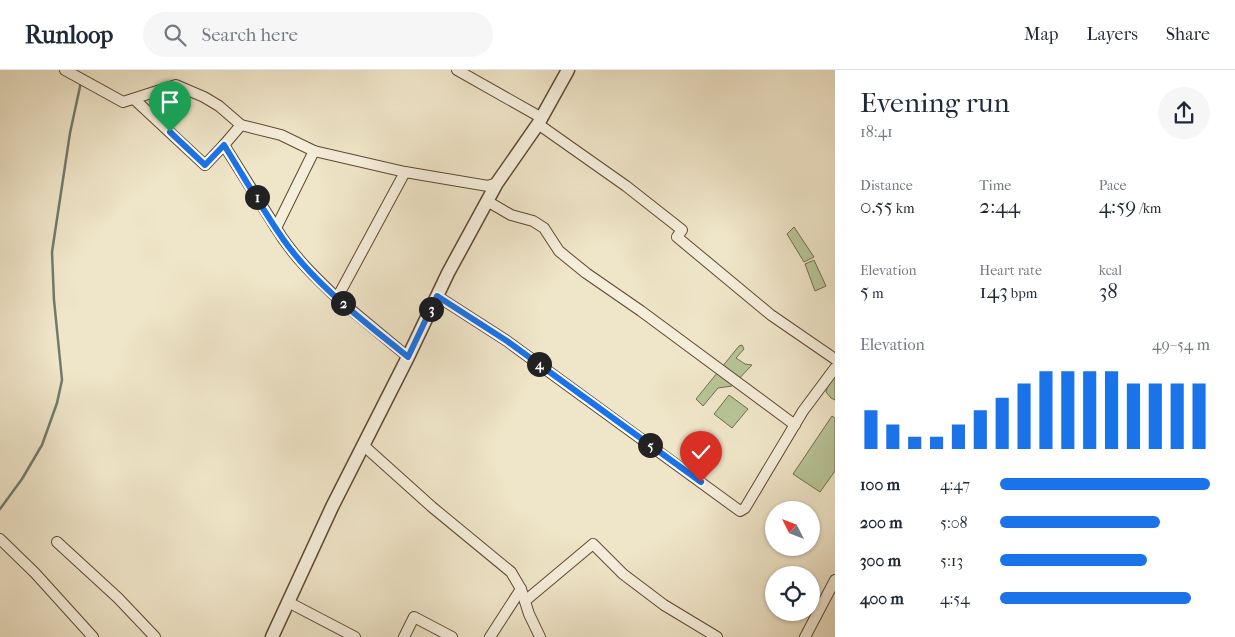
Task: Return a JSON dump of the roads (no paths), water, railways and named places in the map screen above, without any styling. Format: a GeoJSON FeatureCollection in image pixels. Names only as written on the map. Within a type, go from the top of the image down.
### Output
{"type":"FeatureCollection","features":[{"type":"Feature","properties":{"kind":"street"},"geometry":{"type":"LineString","coordinates":[[65,70],[123,102],[176,85],[212,102],[241,124],[281,135],[314,151],[406,172],[488,186],[497,183]]}},
{"type":"Feature","properties":{"kind":"street"},"geometry":{"type":"LineString","coordinates":[[457,70],[540,121],[626,186],[682,230],[677,237],[771,315],[835,359]]}},
{"type":"Feature","properties":{"kind":"street"},"geometry":{"type":"LineString","coordinates":[[272,637],[363,445],[437,296],[497,183],[540,121],[568,70]]}},
{"type":"Feature","properties":{"kind":"street"},"geometry":{"type":"LineString","coordinates":[[134,99],[205,165],[241,124]]}},
{"type":"Feature","properties":{"kind":"street"},"geometry":{"type":"LineString","coordinates":[[224,145],[283,240],[315,277],[337,298],[408,357]]}},
{"type":"Feature","properties":{"kind":"street"},"geometry":{"type":"LineString","coordinates":[[276,228],[314,151]]}},
{"type":"Feature","properties":{"kind":"street"},"geometry":{"type":"LineString","coordinates":[[337,298],[406,172]]}},
{"type":"Feature","properties":{"kind":"street"},"geometry":{"type":"LineString","coordinates":[[487,201],[511,215],[533,221],[544,228],[559,251],[586,274],[641,311],[795,426]]}},
{"type":"Feature","properties":{"kind":"street"},"geometry":{"type":"LineString","coordinates":[[437,296],[507,341],[740,511],[745,508],[795,426],[835,368]]}},
{"type":"Feature","properties":{"kind":"street"},"geometry":{"type":"LineString","coordinates":[[363,445],[432,507],[511,572],[540,637]]}},
{"type":"Feature","properties":{"kind":"street"},"geometry":{"type":"LineString","coordinates":[[0,539],[93,637]]}},
{"type":"Feature","properties":{"kind":"street"},"geometry":{"type":"LineString","coordinates":[[57,542],[118,598],[155,637]]}},
{"type":"Feature","properties":{"kind":"street"},"geometry":{"type":"LineString","coordinates":[[524,602],[593,544],[623,574],[650,595],[717,637]]}},
{"type":"Feature","properties":{"kind":"street"},"geometry":{"type":"LineString","coordinates":[[805,637],[835,580]]}},
{"type":"Feature","properties":{"kind":"street"},"geometry":{"type":"LineString","coordinates":[[490,637],[520,589]]}},
{"type":"Feature","properties":{"kind":"street"},"geometry":{"type":"LineString","coordinates":[[288,602],[355,637]]}},
{"type":"Feature","properties":{"kind":"street"},"geometry":{"type":"LineString","coordinates":[[404,637],[414,617],[452,637]]}},
{"type":"Feature","properties":{"kind":"street"},"geometry":{"type":"LineString","coordinates":[[528,637],[534,626]]}},
{"type":"Feature","properties":{"kind":"waterway"},"geometry":{"type":"LineString","coordinates":[[0,509],[22,479],[42,445],[57,403],[62,380],[54,300],[52,252],[70,133],[81,82]]}}]}
